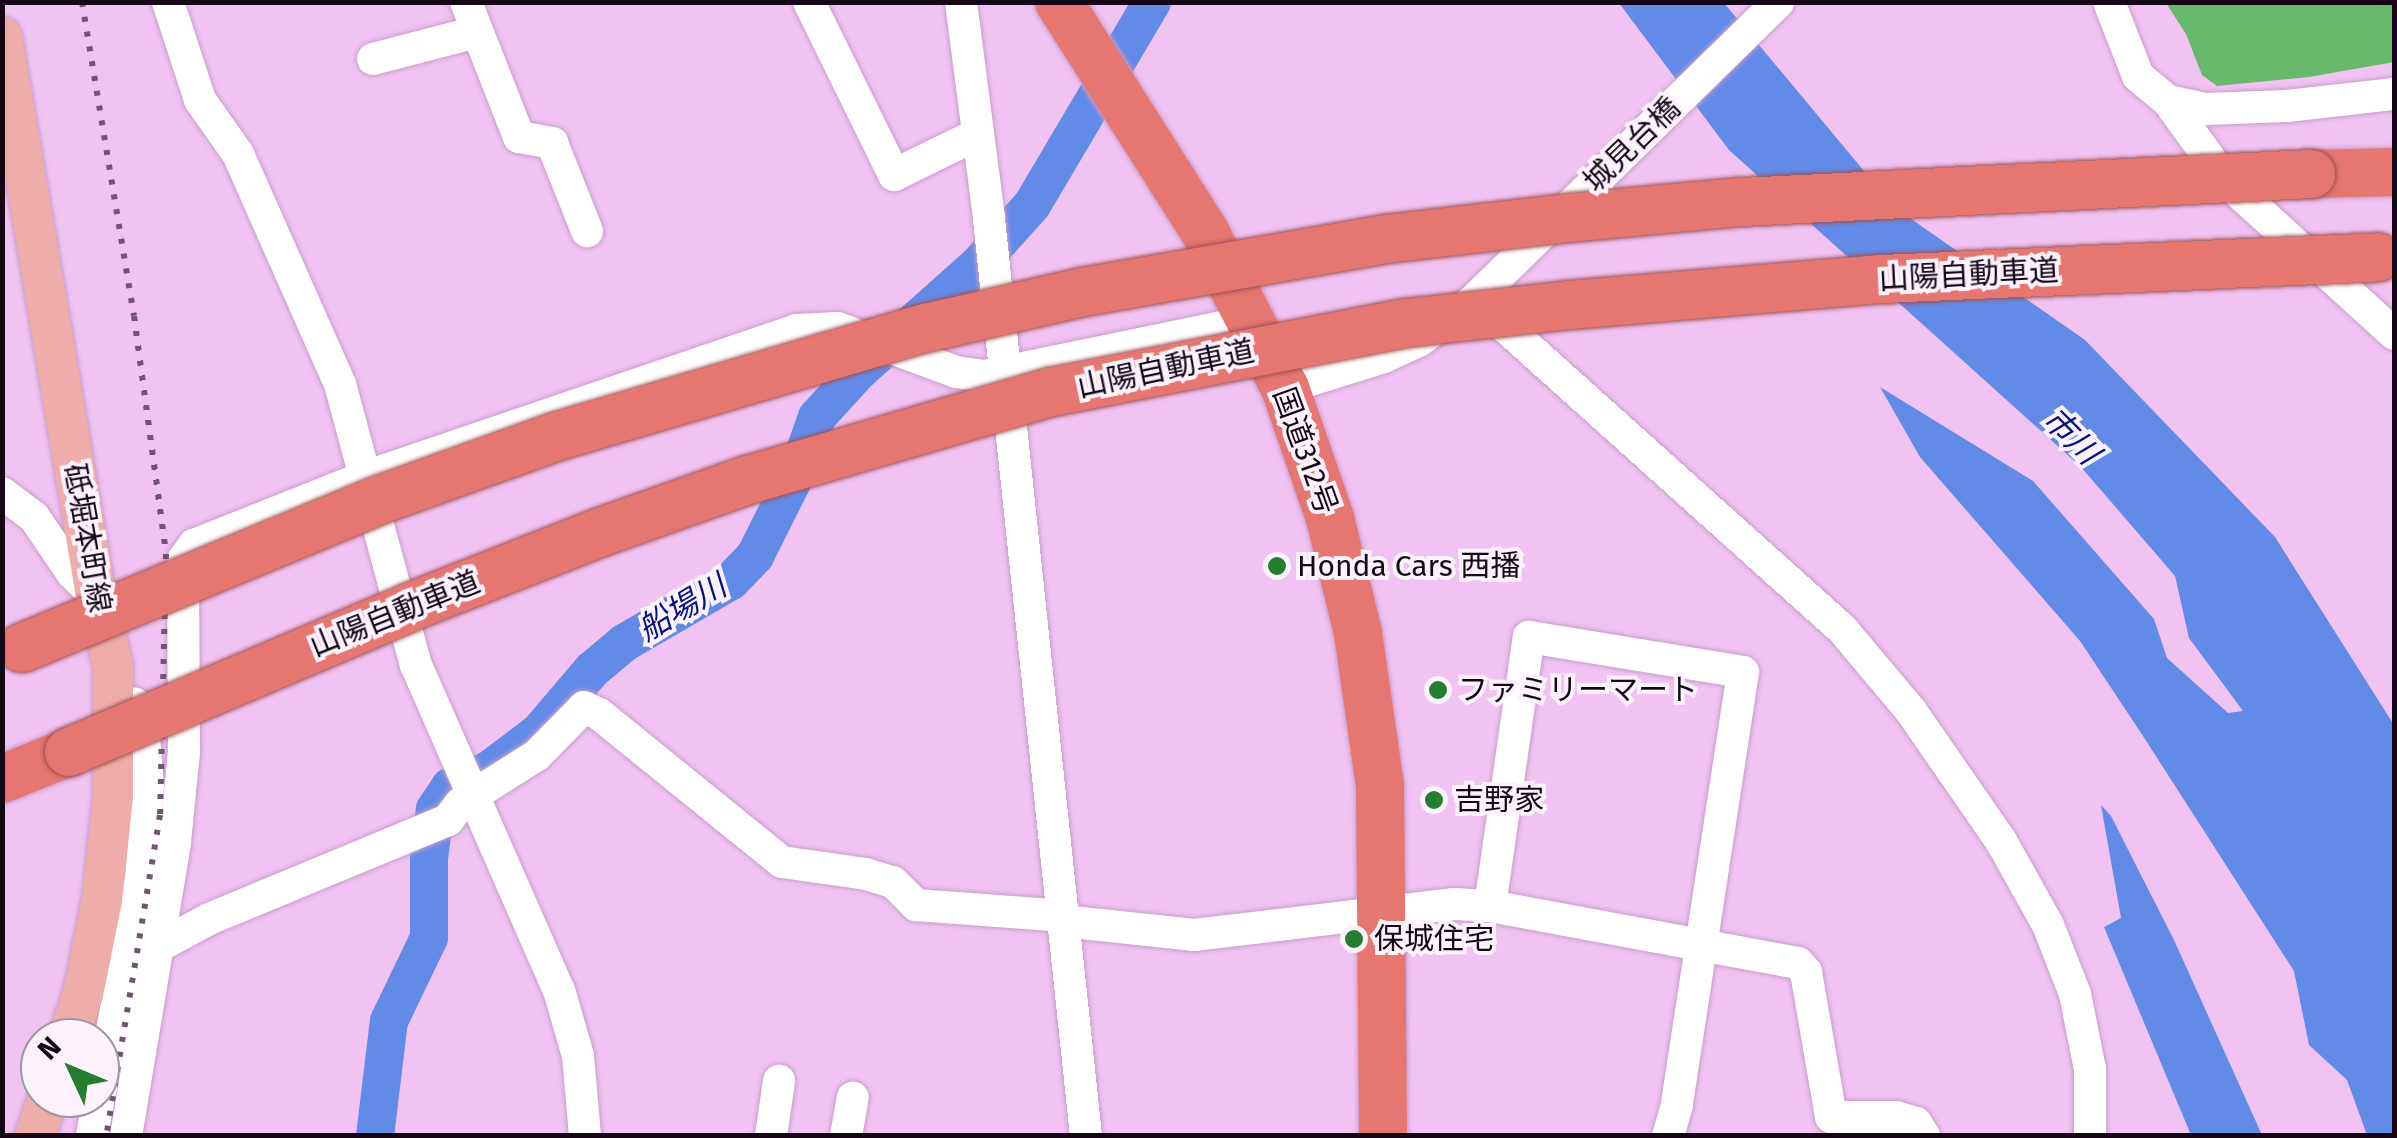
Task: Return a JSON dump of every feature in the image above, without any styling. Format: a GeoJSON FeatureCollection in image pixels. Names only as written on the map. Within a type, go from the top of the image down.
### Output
{"type":"FeatureCollection","features":[{"type":"Feature","properties":{"kind":"highway","name":"国道312号"},"geometry":{"type":"LineString","coordinates":[[1060,2],[1205,232],[1285,388],[1330,518],[1358,633],[1380,784],[1383,1136]]}},
{"type":"Feature","properties":{"kind":"highway"},"geometry":{"type":"LineString","coordinates":[[22,648],[347,514],[558,436],[926,328],[1083,292],[1386,239],[1568,218],[1760,201],[2394,172]]}},
{"type":"Feature","properties":{"kind":"highway","name":"山陽自動車道"},"geometry":{"type":"LineString","coordinates":[[2,779],[410,607],[601,532],[748,480],[1051,392],[1407,324],[1570,305],[1882,279],[2386,257]]}},
{"type":"Feature","properties":{"kind":"main road","name":"砥堀本町線"},"geometry":{"type":"LineString","coordinates":[[2,37],[96,596],[112,666],[113,796],[102,900],[84,994],[75,1018]]}},
{"type":"Feature","properties":{"kind":"street"},"geometry":{"type":"LineString","coordinates":[[168,2],[200,100],[238,154],[340,384],[362,478],[416,665],[559,990],[578,1056],[584,1136]]}},
{"type":"Feature","properties":{"kind":"street"},"geometry":{"type":"LineString","coordinates":[[809,2],[894,175],[978,134]]}},
{"type":"Feature","properties":{"kind":"street"},"geometry":{"type":"LineString","coordinates":[[961,2],[988,219],[1086,1136]]}},
{"type":"Feature","properties":{"kind":"street","name":"城見台橋"},"geometry":{"type":"LineString","coordinates":[[1285,388],[1384,357],[1420,340],[1480,294],[1778,2]]}},
{"type":"Feature","properties":{"kind":"street"},"geometry":{"type":"LineString","coordinates":[[2109,2],[2138,76],[2168,101],[2226,181],[2394,334]]}},
{"type":"Feature","properties":{"kind":"street"},"geometry":{"type":"LineString","coordinates":[[374,59],[472,17],[519,137],[552,143],[587,231]]}},
{"type":"Feature","properties":{"kind":"street"},"geometry":{"type":"LineString","coordinates":[[2168,101],[2206,109],[2287,106],[2394,94]]}},
{"type":"Feature","properties":{"kind":"street"},"geometry":{"type":"LineString","coordinates":[[1480,294],[1843,630],[1911,711],[2001,841],[2048,926],[2075,994],[2090,1069],[2090,1136]]}},
{"type":"Feature","properties":{"kind":"street"},"geometry":{"type":"LineString","coordinates":[[126,1136],[161,944],[184,752],[183,560],[194,545],[362,478],[807,328],[838,328],[956,372],[1003,374],[1250,322]]}},
{"type":"Feature","properties":{"kind":"street"},"geometry":{"type":"LineString","coordinates":[[2,493],[34,518],[72,573],[96,596]]}},
{"type":"Feature","properties":{"kind":"street"},"geometry":{"type":"LineString","coordinates":[[1490,906],[1529,637],[1743,672],[1702,946],[1668,1136]]}},
{"type":"Feature","properties":{"kind":"street"},"geometry":{"type":"LineString","coordinates":[[112,666],[142,724],[148,784],[141,878],[115,1018]]}},
{"type":"Feature","properties":{"kind":"street"},"geometry":{"type":"LineString","coordinates":[[161,944],[210,919],[448,820],[461,803],[537,755],[584,707],[599,714],[782,862],[893,882],[916,904],[1052,915],[1063,921],[1194,935],[1454,904],[1490,906],[1798,964],[1806,972],[1830,1117],[1896,1117],[1916,1122],[1924,1136]]}},
{"type":"Feature","properties":{"kind":"street"},"geometry":{"type":"LineString","coordinates":[[772,1136],[779,1080]]}},
{"type":"Feature","properties":{"kind":"street"},"geometry":{"type":"LineString","coordinates":[[846,1136],[852,1098]]}},
{"type":"Feature","properties":{"kind":"green space"},"geometry":{"type":"Polygon","coordinates":[[[2166,3],[2394,3],[2394,62],[2309,77],[2217,86],[2202,75],[2186,34],[2166,3]]]}},
{"type":"Feature","properties":{"kind":"water","name":"市川"},"geometry":{"type":"Polygon","coordinates":[[[1619,3],[1724,3],[1894,207],[2085,340],[2275,537],[2394,725],[2394,1135],[2367,1135],[2347,1080],[2309,1045],[2294,971],[2143,736],[2080,641],[1920,457],[1880,387],[2033,481],[2154,619],[2167,658],[2228,713],[2243,711],[2189,638],[2175,576],[2081,467],[1729,150],[1619,3]]]}},
{"type":"Feature","properties":{"kind":"water"},"geometry":{"type":"Polygon","coordinates":[[[2101,805],[2111,816],[2174,940],[2262,1135],[2191,1135],[2104,927],[2121,918],[2101,805]]]}},
{"type":"Feature","properties":{"kind":"waterway","name":"船場川"},"geometry":{"type":"LineString","coordinates":[[375,1136],[389,1021],[429,938],[429,859],[435,809],[450,787],[489,770],[539,732],[592,670],[624,643],[731,581],[755,556],[799,468],[817,417],[859,371],[979,264],[1032,205],[1152,2]]}},
{"type":"Feature","properties":{"kind":"railway"},"geometry":{"type":"LineString","coordinates":[[82,2],[134,316],[166,554],[160,815],[106,1136]]}},
{"type":"Feature","properties":{"kind":"place","name":"Honda Cars 西播"},"geometry":{"type":"Point","coordinates":[1277,566]}},
{"type":"Feature","properties":{"kind":"place","name":"ファミリーマート"},"geometry":{"type":"Point","coordinates":[1438,690]}},
{"type":"Feature","properties":{"kind":"place","name":"吉野家"},"geometry":{"type":"Point","coordinates":[1434,800]}},
{"type":"Feature","properties":{"kind":"place","name":"保城住宅"},"geometry":{"type":"Point","coordinates":[1354,939]}}]}
